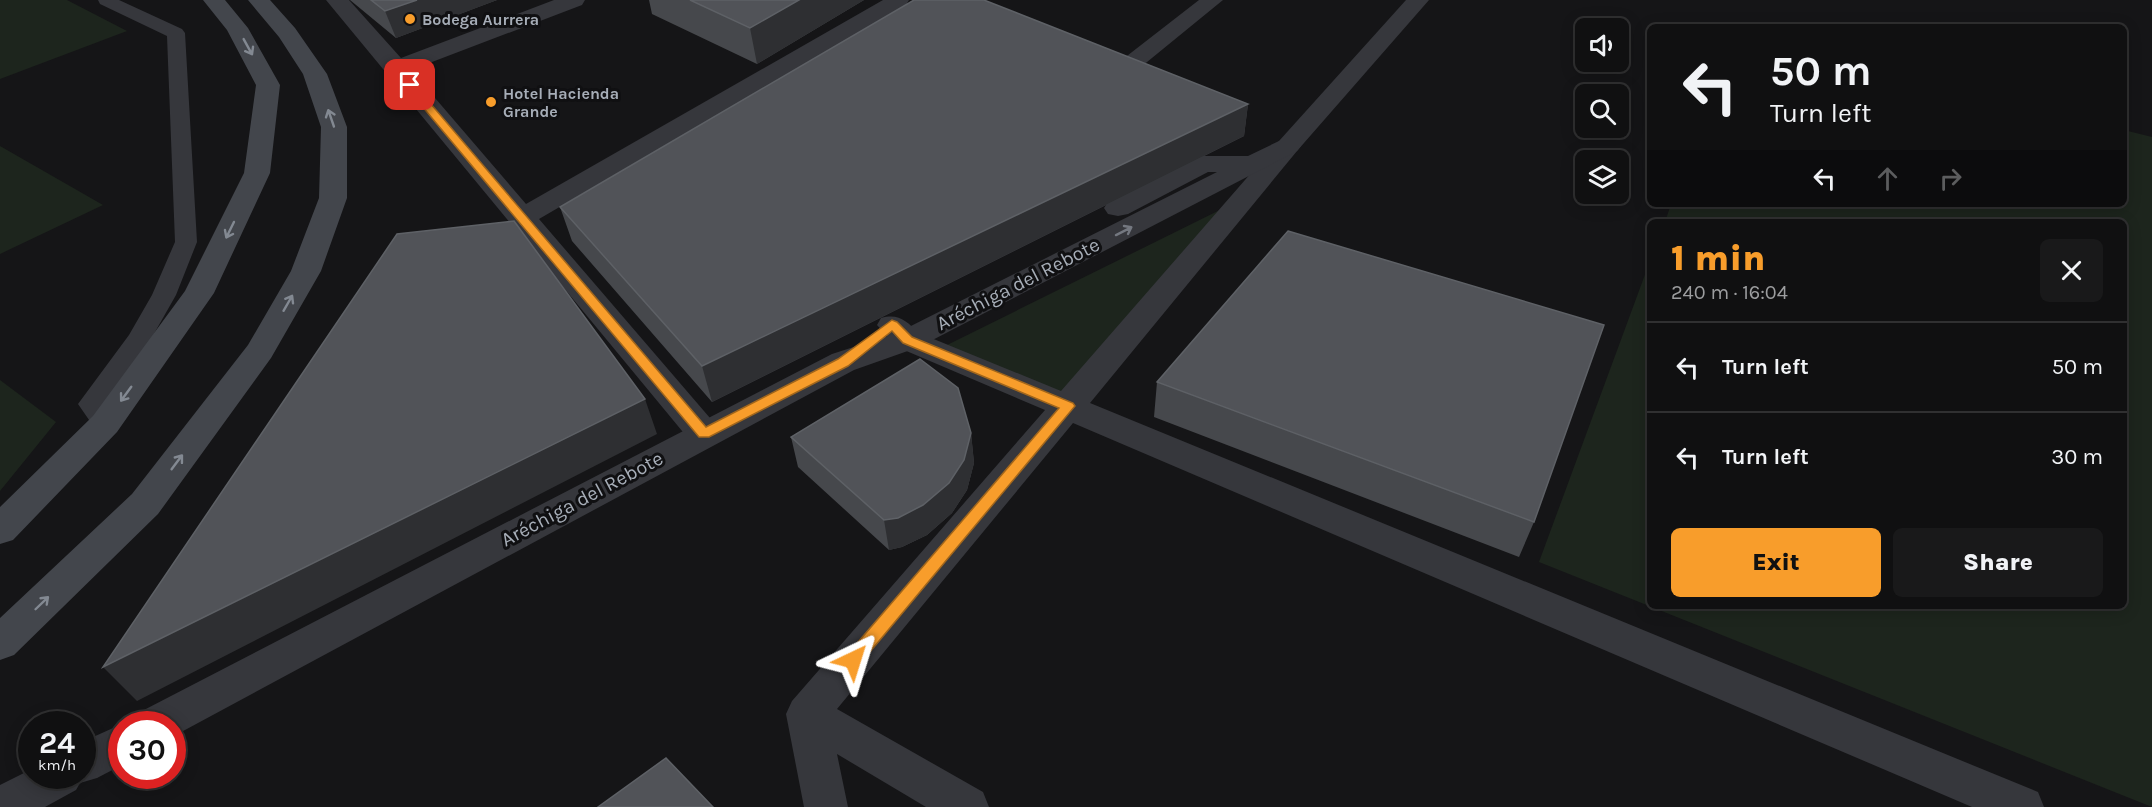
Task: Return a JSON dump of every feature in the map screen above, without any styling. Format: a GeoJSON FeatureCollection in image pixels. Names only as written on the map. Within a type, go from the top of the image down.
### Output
{"type":"FeatureCollection","features":[{"type":"Feature","properties":{"kind":"main road"},"geometry":{"type":"LineString","coordinates":[[0,530],[105,424],[199,293],[257,173],[268,85],[237,28],[214,0]]}},
{"type":"Feature","properties":{"kind":"main road"},"geometry":{"type":"LineString","coordinates":[[0,643],[146,504],[260,351],[306,271],[333,198],[334,127],[315,74],[287,33],[260,0]]}},
{"type":"Feature","properties":{"kind":"street"},"geometry":{"type":"LineString","coordinates":[[337,0],[358,22],[704,434]]}},
{"type":"Feature","properties":{"kind":"street"},"geometry":{"type":"LineString","coordinates":[[396,69],[574,0]]}},
{"type":"Feature","properties":{"kind":"street"},"geometry":{"type":"LineString","coordinates":[[522,218],[898,0]]}},
{"type":"Feature","properties":{"kind":"street"},"geometry":{"type":"LineString","coordinates":[[1075,58],[1117,75],[1212,0]]}},
{"type":"Feature","properties":{"kind":"street"},"geometry":{"type":"LineString","coordinates":[[807,714],[1288,146],[1418,0]]}},
{"type":"Feature","properties":{"kind":"street","name":"Aréchiga del Rebote"},"geometry":{"type":"LineString","coordinates":[[182,711],[900,332],[1203,164],[1255,164],[1288,146]]}},
{"type":"Feature","properties":{"kind":"street"},"geometry":{"type":"LineString","coordinates":[[900,332],[1068,406],[2022,807]]}},
{"type":"Feature","properties":{"kind":"street"},"geometry":{"type":"LineString","coordinates":[[807,714],[826,807]]}},
{"type":"Feature","properties":{"kind":"street"},"geometry":{"type":"LineString","coordinates":[[807,714],[967,807]]}},
{"type":"Feature","properties":{"kind":"street"},"geometry":{"type":"LineString","coordinates":[[2,807],[36,789]]}},
{"type":"Feature","properties":{"kind":"lane"},"geometry":{"type":"LineString","coordinates":[[105,424],[91,404],[139,339],[164,296],[186,242],[176,33],[106,0]]}},
{"type":"Feature","properties":{"kind":"shaded area"},"geometry":{"type":"Polygon","coordinates":[[[0,0],[67,0],[127,31],[0,79],[0,0]]]}},
{"type":"Feature","properties":{"kind":"shaded area"},"geometry":{"type":"Polygon","coordinates":[[[2127,131],[2152,137],[2152,807],[1657,609],[2127,609],[2127,219],[1666,219],[1670,207],[2127,207],[2127,131]]]}},
{"type":"Feature","properties":{"kind":"shaded area"},"geometry":{"type":"Polygon","coordinates":[[[0,146],[103,205],[0,254],[0,146]]]}},
{"type":"Feature","properties":{"kind":"shaded area"},"geometry":{"type":"Polygon","coordinates":[[[1236,202],[1064,399],[943,347],[1236,202]]]}},
{"type":"Feature","properties":{"kind":"shaded area"},"geometry":{"type":"Polygon","coordinates":[[[1647,269],[1647,605],[1539,562],[1647,269]]]}},
{"type":"Feature","properties":{"kind":"shaded area"},"geometry":{"type":"Polygon","coordinates":[[[0,380],[56,422],[0,491],[0,380]]]}},
{"type":"Feature","properties":{"kind":"building"},"geometry":{"type":"Polygon","coordinates":[[[371,0],[417,0],[385,11],[371,0]]]}},
{"type":"Feature","properties":{"kind":"building"},"geometry":{"type":"Polygon","coordinates":[[[690,0],[799,0],[750,28],[690,0]]]}},
{"type":"Feature","properties":{"kind":"building"},"geometry":{"type":"Polygon","coordinates":[[[914,0],[984,0],[1248,104],[702,366],[560,207],[914,0]]]}},
{"type":"Feature","properties":{"kind":"building"},"geometry":{"type":"Polygon","coordinates":[[[514,221],[645,399],[103,667],[397,234],[514,221]]]}},
{"type":"Feature","properties":{"kind":"building"},"geometry":{"type":"Polygon","coordinates":[[[1288,231],[1604,325],[1534,522],[1157,382],[1288,231]]]}},
{"type":"Feature","properties":{"kind":"building"},"geometry":{"type":"Polygon","coordinates":[[[920,359],[958,388],[971,433],[964,460],[949,483],[923,505],[898,518],[884,520],[791,437],[920,359]]]}},
{"type":"Feature","properties":{"kind":"building"},"geometry":{"type":"Polygon","coordinates":[[[666,758],[713,807],[598,807],[666,758]]]}},
{"type":"Feature","properties":{"kind":"place","name":"Bodega Aurrera"},"geometry":{"type":"Point","coordinates":[410,19]}},
{"type":"Feature","properties":{"kind":"place","name":"Hotel Hacienda Grande"},"geometry":{"type":"Point","coordinates":[491,102]}},
{"type":"Feature","properties":{"kind":"route"},"geometry":{"type":"LineString","coordinates":[[410,85],[704,434],[843,362],[892,325],[908,340],[1068,406],[853,660]]}}]}
